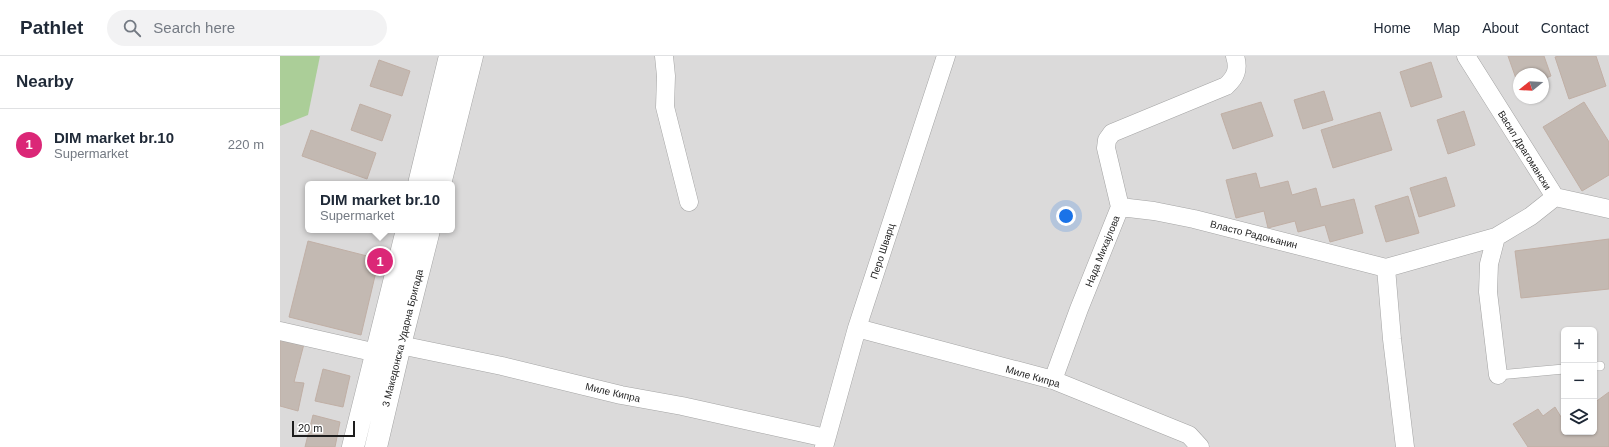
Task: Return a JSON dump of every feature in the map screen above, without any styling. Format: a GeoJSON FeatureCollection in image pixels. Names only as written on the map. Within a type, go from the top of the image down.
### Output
{"type":"FeatureCollection","features":[{"type":"Feature","properties":{"kind":"street"},"geometry":{"type":"LineString","coordinates":[[420,181],[450,56]]}},
{"type":"Feature","properties":{"kind":"street"},"geometry":{"type":"LineString","coordinates":[[441,181],[472,56]]}},
{"type":"Feature","properties":{"kind":"street"},"geometry":{"type":"LineString","coordinates":[[664,56],[666,76],[665,107],[689,202]]}},
{"type":"Feature","properties":{"kind":"street","name":"Перо Шварц"},"geometry":{"type":"LineString","coordinates":[[825,442],[857,328],[946,56]]}},
{"type":"Feature","properties":{"kind":"street","name":"Нада Михајлова"},"geometry":{"type":"LineString","coordinates":[[1053,380],[1079,309],[1120,207],[1106,148],[1107,140],[1112,133],[1226,86],[1233,80],[1238,67],[1235,56]]}},
{"type":"Feature","properties":{"kind":"street","name":"Васил Драгомански"},"geometry":{"type":"LineString","coordinates":[[1466,56],[1555,197],[1609,209]]}},
{"type":"Feature","properties":{"kind":"street"},"geometry":{"type":"LineString","coordinates":[[1405,447],[1392,339],[1386,268],[1496,237],[1531,216],[1555,197]]}},
{"type":"Feature","properties":{"kind":"street","name":"Власто Радоњанин"},"geometry":{"type":"LineString","coordinates":[[1120,207],[1194,219],[1386,268]]}},
{"type":"Feature","properties":{"kind":"street","name":"3 Македонска Ударна Бригада"},"geometry":{"type":"LineString","coordinates":[[353,447],[406,233]]}},
{"type":"Feature","properties":{"kind":"street","name":"3 Македонска Ударна Бригада"},"geometry":{"type":"LineString","coordinates":[[376,447],[428,233]]}},
{"type":"Feature","properties":{"kind":"street"},"geometry":{"type":"LineString","coordinates":[[1496,237],[1489,264],[1488,292],[1498,375]]}},
{"type":"Feature","properties":{"kind":"street","name":"Миле Кипра"},"geometry":{"type":"LineString","coordinates":[[857,328],[1053,380],[1190,435],[1200,447]]}},
{"type":"Feature","properties":{"kind":"street"},"geometry":{"type":"LineString","coordinates":[[280,331],[377,353]]}},
{"type":"Feature","properties":{"kind":"street","name":"Миле Кипра"},"geometry":{"type":"LineString","coordinates":[[400,345],[502,366],[621,395],[682,406],[825,442]]}},
{"type":"Feature","properties":{"kind":"lane"},"geometry":{"type":"LineString","coordinates":[[1498,375],[1561,369]]}},
{"type":"Feature","properties":{"kind":"shaded area"},"geometry":{"type":"Polygon","coordinates":[[[280,56],[1609,56],[1609,447],[280,447],[280,56]]]}},
{"type":"Feature","properties":{"kind":"green space"},"geometry":{"type":"Polygon","coordinates":[[[280,56],[320,56],[308,115],[280,126],[280,56]]]}},
{"type":"Feature","properties":{"kind":"building"},"geometry":{"type":"Polygon","coordinates":[[[1508,56],[1544,56],[1548,68],[1513,68],[1513,70],[1508,56]]]}},
{"type":"Feature","properties":{"kind":"building"},"geometry":{"type":"Polygon","coordinates":[[[1596,56],[1606,86],[1569,99],[1555,57],[1596,56]]]}},
{"type":"Feature","properties":{"kind":"building"},"geometry":{"type":"Polygon","coordinates":[[[379,60],[410,71],[402,96],[370,86],[379,60]]]}},
{"type":"Feature","properties":{"kind":"building"},"geometry":{"type":"Polygon","coordinates":[[[1431,62],[1442,97],[1411,107],[1400,72],[1431,62]]]}},
{"type":"Feature","properties":{"kind":"building"},"geometry":{"type":"Polygon","coordinates":[[[1324,91],[1333,120],[1303,129],[1294,100],[1324,91]]]}},
{"type":"Feature","properties":{"kind":"building"},"geometry":{"type":"Polygon","coordinates":[[[1261,102],[1273,136],[1233,149],[1221,114],[1261,102]]]}},
{"type":"Feature","properties":{"kind":"building"},"geometry":{"type":"Polygon","coordinates":[[[1584,102],[1609,142],[1609,175],[1582,191],[1543,127],[1584,102]]]}},
{"type":"Feature","properties":{"kind":"building"},"geometry":{"type":"Polygon","coordinates":[[[360,104],[391,115],[382,141],[351,130],[360,104]]]}},
{"type":"Feature","properties":{"kind":"building"},"geometry":{"type":"Polygon","coordinates":[[[1464,111],[1475,145],[1448,154],[1437,120],[1464,111]]]}},
{"type":"Feature","properties":{"kind":"building"},"geometry":{"type":"Polygon","coordinates":[[[1380,112],[1392,150],[1333,168],[1321,130],[1380,112]]]}},
{"type":"Feature","properties":{"kind":"building"},"geometry":{"type":"Polygon","coordinates":[[[311,130],[376,153],[367,179],[302,156],[311,130]]]}},
{"type":"Feature","properties":{"kind":"building"},"geometry":{"type":"Polygon","coordinates":[[[1256,173],[1260,188],[1288,181],[1292,195],[1316,188],[1321,207],[1354,199],[1363,233],[1330,242],[1325,225],[1298,232],[1295,221],[1268,228],[1264,211],[1236,218],[1226,180],[1256,173]]]}},
{"type":"Feature","properties":{"kind":"building"},"geometry":{"type":"Polygon","coordinates":[[[1446,177],[1455,206],[1419,217],[1410,188],[1446,177]]]}},
{"type":"Feature","properties":{"kind":"building"},"geometry":{"type":"Polygon","coordinates":[[[1408,196],[1419,233],[1386,242],[1375,206],[1408,196]]]}},
{"type":"Feature","properties":{"kind":"building"},"geometry":{"type":"Polygon","coordinates":[[[1609,239],[1609,289],[1521,298],[1515,251],[1609,239]]]}},
{"type":"Feature","properties":{"kind":"building"},"geometry":{"type":"Polygon","coordinates":[[[308,241],[379,259],[361,335],[289,317],[308,241]]]}},
{"type":"Feature","properties":{"kind":"building"},"geometry":{"type":"Polygon","coordinates":[[[280,339],[304,344],[294,382],[304,383],[298,411],[280,406],[280,339]]]}},
{"type":"Feature","properties":{"kind":"building"},"geometry":{"type":"Polygon","coordinates":[[[323,369],[350,376],[343,407],[315,401],[323,369]]]}},
{"type":"Feature","properties":{"kind":"building"},"geometry":{"type":"Polygon","coordinates":[[[1609,392],[1609,447],[1528,447],[1513,424],[1538,409],[1543,416],[1555,407],[1561,417],[1561,435],[1597,435],[1597,401],[1609,392]]]}},
{"type":"Feature","properties":{"kind":"building"},"geometry":{"type":"Polygon","coordinates":[[[313,415],[340,422],[335,447],[305,447],[313,415]]]}},
{"type":"Feature","properties":{"kind":"place","name":"DIM market br.10"},"geometry":{"type":"Point","coordinates":[380,261]}}]}
